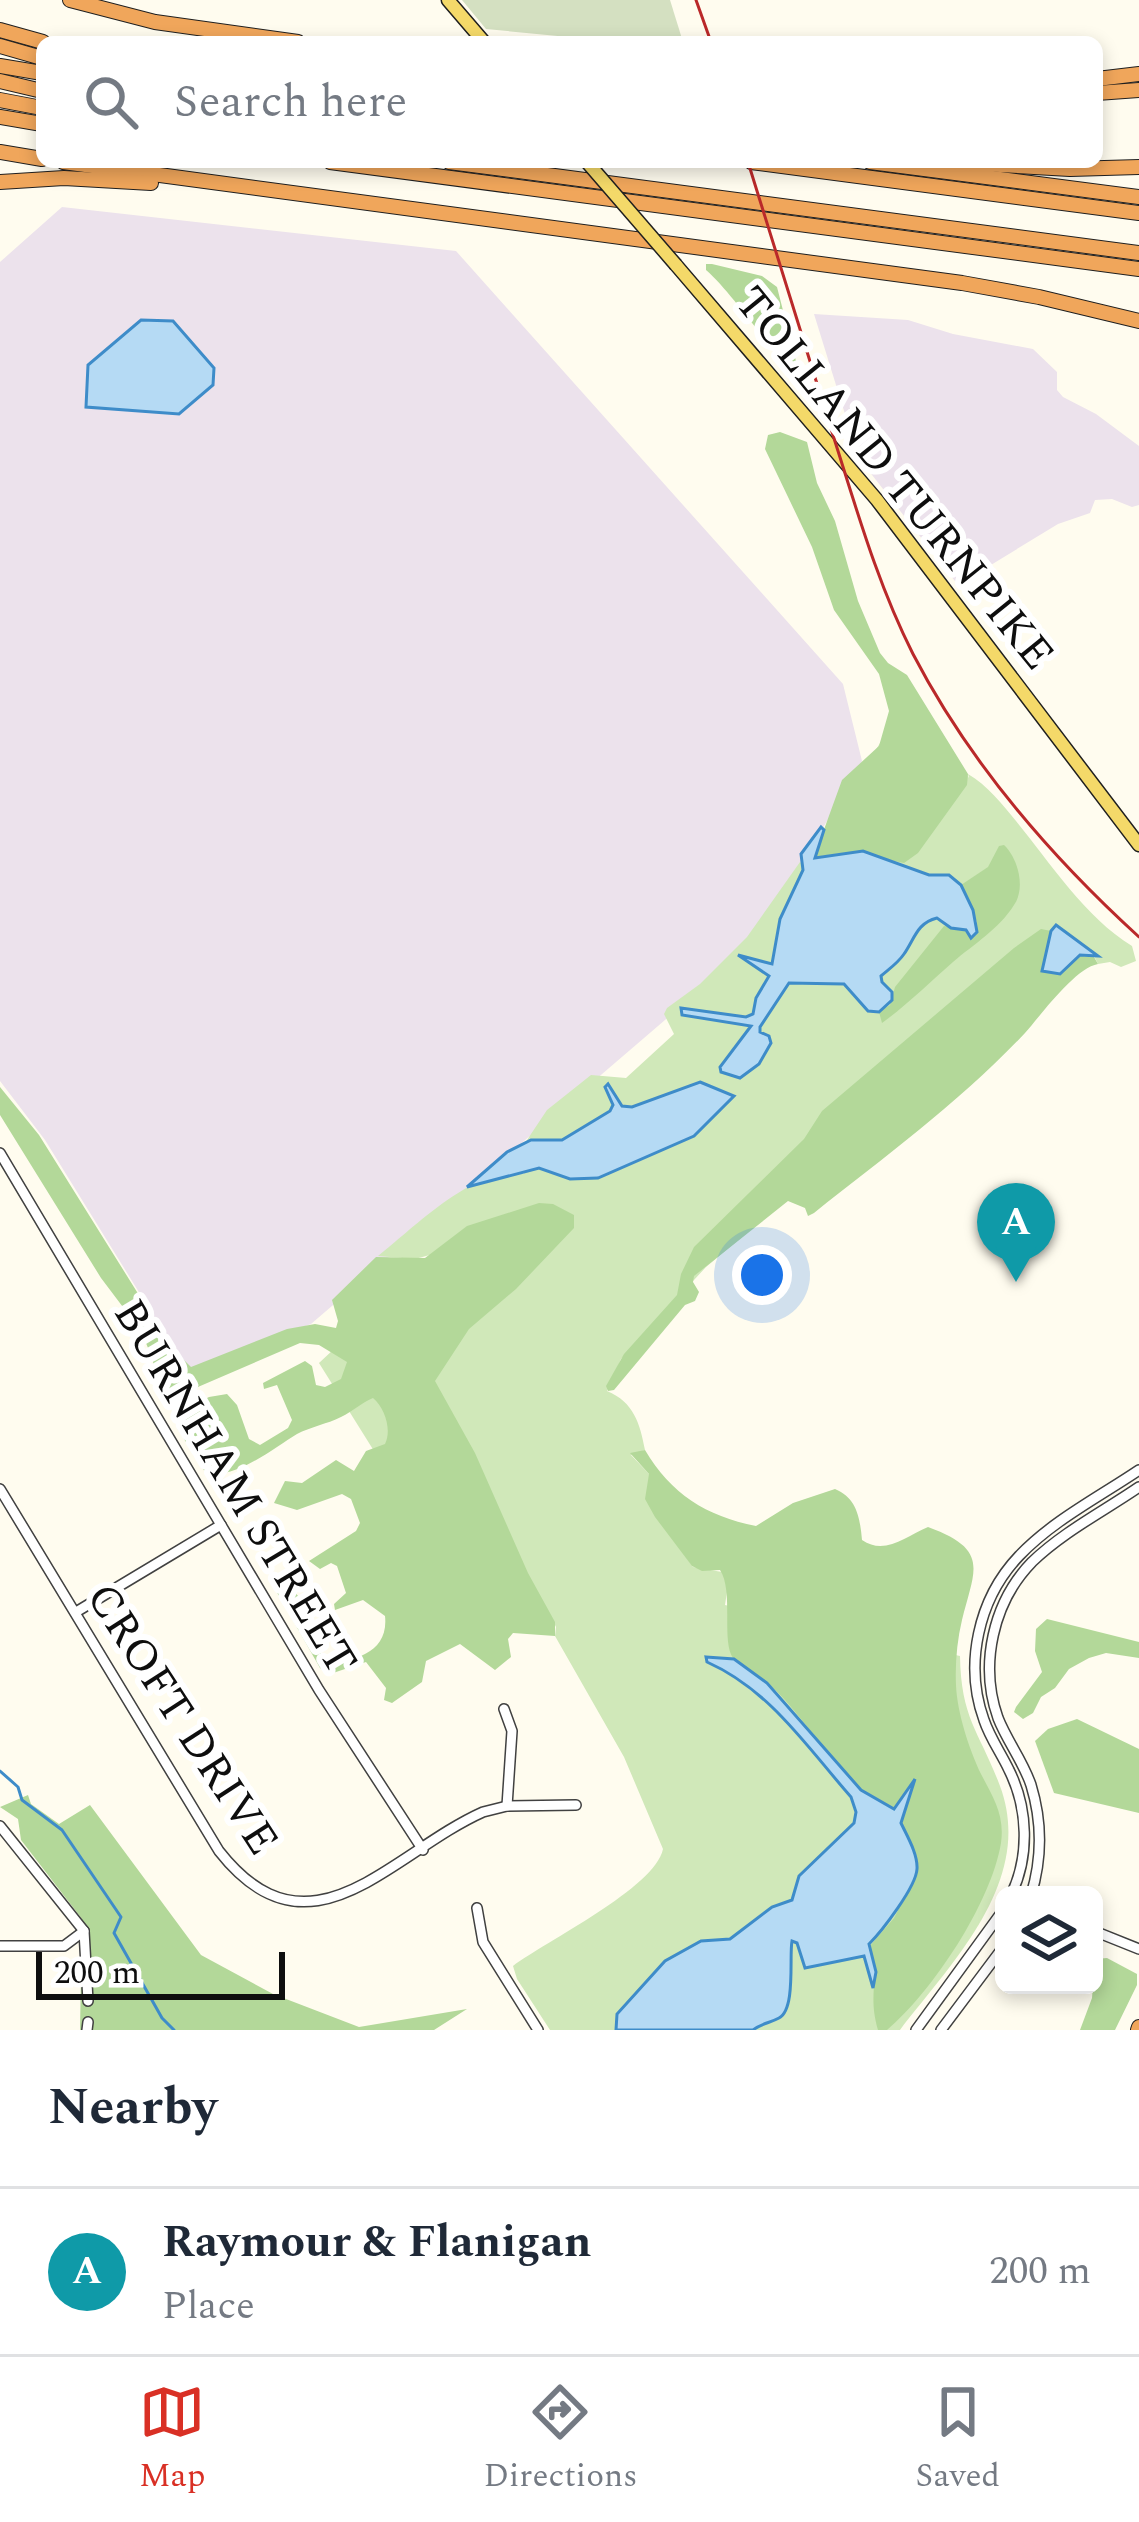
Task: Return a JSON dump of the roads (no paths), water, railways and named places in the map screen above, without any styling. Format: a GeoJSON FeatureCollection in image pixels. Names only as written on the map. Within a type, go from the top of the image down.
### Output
{"type":"FeatureCollection","features":[{"type":"Feature","properties":{"kind":"highway"},"geometry":{"type":"LineString","coordinates":[[70,0],[155,22],[255,36]]}},
{"type":"Feature","properties":{"kind":"highway"},"geometry":{"type":"LineString","coordinates":[[0,30],[36,40]]}},
{"type":"Feature","properties":{"kind":"highway"},"geometry":{"type":"LineString","coordinates":[[0,46],[36,56]]}},
{"type":"Feature","properties":{"kind":"highway"},"geometry":{"type":"LineString","coordinates":[[0,66],[36,72]]}},
{"type":"Feature","properties":{"kind":"highway"},"geometry":{"type":"LineString","coordinates":[[1103,78],[1139,74]]}},
{"type":"Feature","properties":{"kind":"highway"},"geometry":{"type":"LineString","coordinates":[[0,81],[36,90]]}},
{"type":"Feature","properties":{"kind":"highway"},"geometry":{"type":"LineString","coordinates":[[1103,93],[1139,90]]}},
{"type":"Feature","properties":{"kind":"highway"},"geometry":{"type":"LineString","coordinates":[[0,100],[36,107]]}},
{"type":"Feature","properties":{"kind":"highway"},"geometry":{"type":"LineString","coordinates":[[0,117],[36,123]]}},
{"type":"Feature","properties":{"kind":"highway"},"geometry":{"type":"LineString","coordinates":[[0,152],[36,158]]}},
{"type":"Feature","properties":{"kind":"highway"},"geometry":{"type":"LineString","coordinates":[[1039,168],[1139,167]]}},
{"type":"Feature","properties":{"kind":"highway"},"geometry":{"type":"LineString","coordinates":[[106,168],[962,283],[1139,321]]}},
{"type":"Feature","properties":{"kind":"highway"},"geometry":{"type":"LineString","coordinates":[[374,168],[1139,273]]}},
{"type":"Feature","properties":{"kind":"highway"},"geometry":{"type":"LineString","coordinates":[[493,168],[1139,254]]}},
{"type":"Feature","properties":{"kind":"highway"},"geometry":{"type":"LineString","coordinates":[[797,168],[1139,213]]}},
{"type":"Feature","properties":{"kind":"highway"},"geometry":{"type":"LineString","coordinates":[[922,168],[1139,197]]}},
{"type":"Feature","properties":{"kind":"highway"},"geometry":{"type":"LineString","coordinates":[[0,182],[81,179],[254,189]]}},
{"type":"Feature","properties":{"kind":"main road"},"geometry":{"type":"LineString","coordinates":[[448,0],[479,36]]}},
{"type":"Feature","properties":{"kind":"main road","name":"TOLLAND TURNPIKE"},"geometry":{"type":"LineString","coordinates":[[592,168],[878,500],[1139,845]]}},
{"type":"Feature","properties":{"kind":"street","name":"BURNHAM STREET"},"geometry":{"type":"LineString","coordinates":[[0,1153],[319,1690],[423,1850]]}},
{"type":"Feature","properties":{"kind":"street"},"geometry":{"type":"LineString","coordinates":[[1016,1886],[1023,1854],[1023,1816],[1012,1776],[981,1710],[976,1653],[983,1616],[1020,1555],[1045,1534],[1138,1478]]}},
{"type":"Feature","properties":{"kind":"street"},"geometry":{"type":"LineString","coordinates":[[1032,1886],[1040,1848],[1037,1810],[1027,1775],[995,1708],[990,1656],[996,1624],[1028,1567],[1138,1478]]}},
{"type":"Feature","properties":{"kind":"street","name":"CROFT DRIVE"},"geometry":{"type":"LineString","coordinates":[[0,1489],[219,1851],[252,1886],[293,1903],[320,1902],[347,1893],[469,1818],[507,1806]]}},
{"type":"Feature","properties":{"kind":"street"},"geometry":{"type":"LineString","coordinates":[[76,1612],[221,1525]]}},
{"type":"Feature","properties":{"kind":"street"},"geometry":{"type":"LineString","coordinates":[[1045,1534],[1052,1545]]}},
{"type":"Feature","properties":{"kind":"street"},"geometry":{"type":"LineString","coordinates":[[504,1709],[512,1731],[507,1806],[576,1805]]}},
{"type":"Feature","properties":{"kind":"street"},"geometry":{"type":"LineString","coordinates":[[0,1826],[84,1931],[88,2001]]}},
{"type":"Feature","properties":{"kind":"street"},"geometry":{"type":"LineString","coordinates":[[477,1908],[483,1942],[538,2030]]}},
{"type":"Feature","properties":{"kind":"street"},"geometry":{"type":"LineString","coordinates":[[916,2030],[995,1921]]}},
{"type":"Feature","properties":{"kind":"street"},"geometry":{"type":"LineString","coordinates":[[0,1946],[64,1946],[84,1931]]}},
{"type":"Feature","properties":{"kind":"street"},"geometry":{"type":"LineString","coordinates":[[1103,1935],[1139,1949]]}},
{"type":"Feature","properties":{"kind":"street"},"geometry":{"type":"LineString","coordinates":[[940,2030],[995,1958]]}},
{"type":"Feature","properties":{"kind":"water"},"geometry":{"type":"Polygon","coordinates":[[[141,320],[173,321],[214,368],[213,385],[179,414],[86,407],[88,365],[141,320]]]}},
{"type":"Feature","properties":{"kind":"water"},"geometry":{"type":"Polygon","coordinates":[[[821,827],[815,858],[863,851],[929,875],[949,875],[961,885],[977,932],[971,938],[966,930],[951,928],[937,918],[925,923],[902,957],[881,976],[892,1000],[879,1012],[868,1011],[844,984],[789,983],[760,1027],[771,1043],[759,1064],[740,1078],[721,1072],[751,1026],[682,1015],[681,1008],[753,1014],[769,976],[738,955],[772,964],[780,919],[803,870],[801,854],[821,827]]]}},
{"type":"Feature","properties":{"kind":"water"},"geometry":{"type":"Polygon","coordinates":[[[1056,925],[1098,956],[1080,955],[1060,974],[1042,971],[1056,925]]]}},
{"type":"Feature","properties":{"kind":"water"},"geometry":{"type":"Polygon","coordinates":[[[700,1082],[734,1096],[694,1136],[598,1178],[570,1179],[539,1168],[467,1187],[507,1152],[531,1140],[562,1140],[610,1111],[608,1084],[622,1106],[632,1107],[700,1082]]]}},
{"type":"Feature","properties":{"kind":"water"},"geometry":{"type":"Polygon","coordinates":[[[706,1657],[734,1659],[767,1683],[861,1790],[894,1809],[915,1779],[901,1823],[917,1869],[898,1908],[869,1944],[876,1972],[873,1988],[864,1956],[805,1968],[797,1943],[792,1941],[790,1994],[779,2018],[753,2030],[616,2030],[617,2014],[665,1961],[701,1941],[730,1939],[772,1907],[792,1900],[799,1876],[854,1823],[851,1797],[803,1740],[769,1704],[706,1657]]]}},
{"type":"Feature","properties":{"kind":"waterway"},"geometry":{"type":"LineString","coordinates":[[0,1771],[18,1787],[22,1800],[62,1830],[121,1917],[114,1933],[162,2018],[174,2030]]}},
{"type":"Feature","properties":{"kind":"railway"},"geometry":{"type":"LineString","coordinates":[[696,0],[709,36]]}},
{"type":"Feature","properties":{"kind":"railway"},"geometry":{"type":"LineString","coordinates":[[750,168],[868,544],[913,654],[959,732],[1013,805],[1139,937]]}},
{"type":"Feature","properties":{"kind":"place","name":"Raymour & Flanigan"},"geometry":{"type":"Point","coordinates":[1016,1282]}}]}
